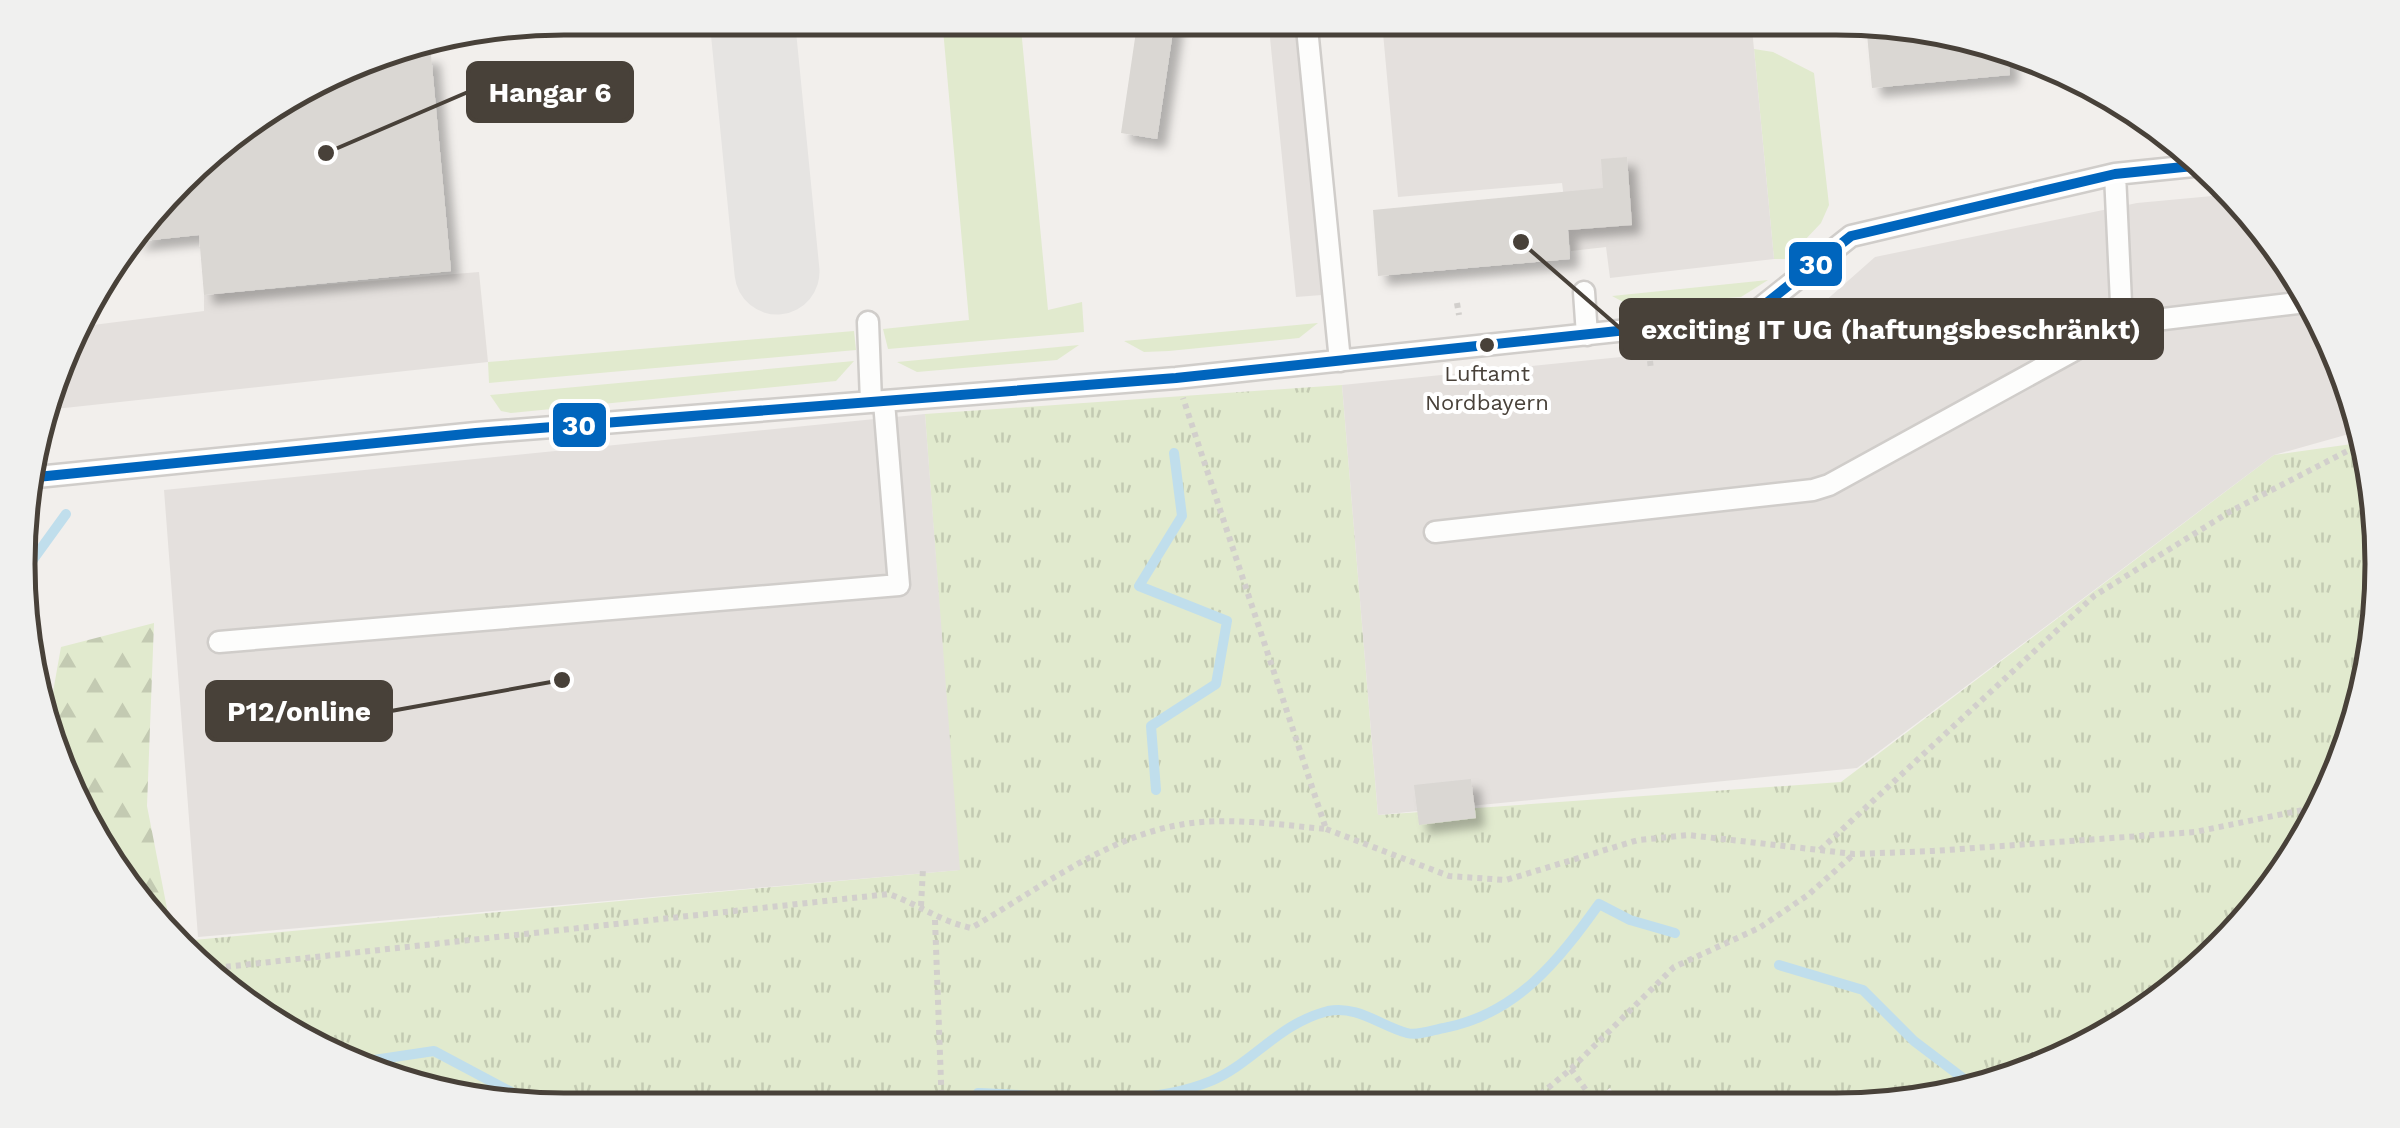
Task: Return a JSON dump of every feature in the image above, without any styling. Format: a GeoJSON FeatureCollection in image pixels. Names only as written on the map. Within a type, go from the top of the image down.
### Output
{"type":"FeatureCollection","features":[{"type":"Feature","properties":{"kind":"lane"},"geometry":{"type":"LineString","coordinates":[[1308,35],[1340,361]]}},
{"type":"Feature","properties":{"kind":"lane"},"geometry":{"type":"LineString","coordinates":[[43,477],[476,434],[1176,378],[1749,318],[1852,236],[2115,174],[2186,167]]}},
{"type":"Feature","properties":{"kind":"lane"},"geometry":{"type":"LineString","coordinates":[[2115,174],[2122,324]]}},
{"type":"Feature","properties":{"kind":"lane"},"geometry":{"type":"LineString","coordinates":[[1584,292],[1587,334]]}},
{"type":"Feature","properties":{"kind":"lane"},"geometry":{"type":"LineString","coordinates":[[1435,532],[1829,485],[2122,324],[2296,303]]}},
{"type":"Feature","properties":{"kind":"lane"},"geometry":{"type":"LineString","coordinates":[[219,642],[900,585],[868,322]]}},
{"type":"Feature","properties":{"kind":"path"},"geometry":{"type":"LineString","coordinates":[[1457,303],[1459,315]]}},
{"type":"Feature","properties":{"kind":"path"},"geometry":{"type":"LineString","coordinates":[[1176,378],[1326,829]]}},
{"type":"Feature","properties":{"kind":"path"},"geometry":{"type":"LineString","coordinates":[[1819,850],[2094,596],[2231,511],[2352,449]]}},
{"type":"Feature","properties":{"kind":"path"},"geometry":{"type":"LineString","coordinates":[[222,967],[889,894],[920,906],[936,920],[971,928],[1122,842],[1180,825],[1247,822],[1326,829],[1449,876],[1506,880],[1638,840],[1688,835],[1854,854],[2195,832],[2304,810]]}},
{"type":"Feature","properties":{"kind":"path"},"geometry":{"type":"LineString","coordinates":[[1542,1093],[1674,967],[1759,928],[1808,895],[1854,854]]}},
{"type":"Feature","properties":{"kind":"path"},"geometry":{"type":"LineString","coordinates":[[920,906],[923,868]]}},
{"type":"Feature","properties":{"kind":"path"},"geometry":{"type":"LineString","coordinates":[[936,920],[941,1093]]}},
{"type":"Feature","properties":{"kind":"path"},"geometry":{"type":"LineString","coordinates":[[1571,1069],[1589,1093]]}},
{"type":"Feature","properties":{"kind":"green space"},"geometry":{"type":"Polygon","coordinates":[[[944,35],[1022,35],[1048,310],[1082,302],[1084,332],[888,349],[883,329],[969,320],[944,35]]]}},
{"type":"Feature","properties":{"kind":"green space"},"geometry":{"type":"Polygon","coordinates":[[[1754,49],[1773,52],[1814,73],[1829,205],[1821,223],[1787,259],[1774,259],[1754,49]]]}},
{"type":"Feature","properties":{"kind":"green space"},"geometry":{"type":"Polygon","coordinates":[[[1768,280],[1741,297],[1629,305],[1612,296],[1768,280]]]}},
{"type":"Feature","properties":{"kind":"green space"},"geometry":{"type":"Polygon","coordinates":[[[1318,323],[1299,338],[1169,351],[1144,352],[1124,341],[1318,323]]]}},
{"type":"Feature","properties":{"kind":"green space"},"geometry":{"type":"Polygon","coordinates":[[[854,331],[856,350],[489,383],[488,362],[854,331]]]}},
{"type":"Feature","properties":{"kind":"green space"},"geometry":{"type":"Polygon","coordinates":[[[1079,345],[1057,360],[917,372],[897,362],[1079,345]]]}},
{"type":"Feature","properties":{"kind":"green space"},"geometry":{"type":"Polygon","coordinates":[[[854,361],[836,381],[511,413],[501,411],[490,395],[854,361]]]}},
{"type":"Feature","properties":{"kind":"green space"},"geometry":{"type":"Polygon","coordinates":[[[1342,385],[1378,815],[1841,782],[2274,455],[2351,444],[2364,529],[2365,564],[2355,667],[2325,766],[2294,828],[2256,886],[2185,962],[2130,1004],[2038,1053],[1973,1075],[1905,1088],[1836,1093],[1613,1093],[1610,1088],[1603,1093],[529,1092],[461,1083],[362,1053],[270,1004],[192,940],[959,870],[925,414],[1342,385]]]}},
{"type":"Feature","properties":{"kind":"green space"},"geometry":{"type":"Polygon","coordinates":[[[154,623],[147,806],[168,915],[124,858],[75,766],[52,697],[61,647],[154,623]]]}},
{"type":"Feature","properties":{"kind":"shaded area"},"geometry":{"type":"Polygon","coordinates":[[[1270,35],[1299,35],[1322,295],[1296,297],[1270,35]]]}},
{"type":"Feature","properties":{"kind":"shaded area"},"geometry":{"type":"Polygon","coordinates":[[[1383,35],[1753,35],[1774,259],[1610,278],[1606,247],[1571,251],[1562,183],[1398,197],[1383,35]]]}},
{"type":"Feature","properties":{"kind":"shaded area"},"geometry":{"type":"Polygon","coordinates":[[[2215,196],[2234,215],[2276,270],[2310,330],[2337,394],[2349,434],[2274,455],[1857,768],[1378,815],[1342,385],[1780,341],[1875,257],[2137,203],[2215,196]]]}},
{"type":"Feature","properties":{"kind":"shaded area"},"geometry":{"type":"Polygon","coordinates":[[[479,272],[488,362],[59,409],[93,325],[204,311],[204,295],[479,272]]]}},
{"type":"Feature","properties":{"kind":"shaded area"},"geometry":{"type":"Polygon","coordinates":[[[925,414],[960,870],[198,937],[164,490],[925,414]]]}},
{"type":"Feature","properties":{"kind":"building"},"geometry":{"type":"Polygon","coordinates":[[[1135,35],[1172,35],[1157,139],[1121,133],[1135,35]]]}},
{"type":"Feature","properties":{"kind":"building"},"geometry":{"type":"Polygon","coordinates":[[[1867,36],[1939,45],[2009,64],[2010,75],[1872,88],[1867,36]]]}},
{"type":"Feature","properties":{"kind":"building"},"geometry":{"type":"Polygon","coordinates":[[[431,54],[451,271],[204,295],[199,235],[145,241],[215,166],[270,124],[362,75],[431,54]]]}},
{"type":"Feature","properties":{"kind":"building"},"geometry":{"type":"Polygon","coordinates":[[[1627,157],[1632,225],[1568,230],[1570,259],[1378,276],[1373,210],[1603,188],[1601,159],[1627,157]]]}},
{"type":"Feature","properties":{"kind":"building"},"geometry":{"type":"Polygon","coordinates":[[[1471,779],[1476,818],[1419,825],[1414,785],[1471,779]]]}},
{"type":"Feature","properties":{"kind":"waterway"},"geometry":{"type":"LineString","coordinates":[[1156,790],[1151,726],[1216,684],[1227,621],[1139,586],[1182,516],[1174,453]]}},
{"type":"Feature","properties":{"kind":"waterway"},"geometry":{"type":"LineString","coordinates":[[35,557],[66,514]]}},
{"type":"Feature","properties":{"kind":"waterway"},"geometry":{"type":"LineString","coordinates":[[1167,1093],[1226,1074],[1280,1034],[1328,1011],[1359,1013],[1411,1034],[1470,1021],[1493,1011],[1551,965],[1599,904],[1630,920],[1675,933]]}},
{"type":"Feature","properties":{"kind":"waterway"},"geometry":{"type":"LineString","coordinates":[[1779,965],[1863,990],[1914,1041],[1962,1078]]}},
{"type":"Feature","properties":{"kind":"waterway"},"geometry":{"type":"LineString","coordinates":[[379,1059],[434,1051],[506,1089]]}},
{"type":"Feature","properties":{"kind":"taxiway"},"geometry":{"type":"LineString","coordinates":[[754,35],[777,272]]}},
{"type":"Feature","properties":{"kind":"transit line","name":"30"},"geometry":{"type":"LineString","coordinates":[[43,476],[476,433],[1176,378],[1749,317],[1851,236],[2115,174],[2186,167]]}},
{"type":"Feature","properties":{"kind":"place","name":"Hangar 6"},"geometry":{"type":"Point","coordinates":[326,153]}},
{"type":"Feature","properties":{"kind":"place","name":"exciting IT UG (haftungsbeschränkt)"},"geometry":{"type":"Point","coordinates":[1521,242]}},
{"type":"Feature","properties":{"kind":"place","name":"Luftamt Nordbayern"},"geometry":{"type":"Point","coordinates":[1487,345]}},
{"type":"Feature","properties":{"kind":"place","name":"P12/online"},"geometry":{"type":"Point","coordinates":[562,680]}}]}
